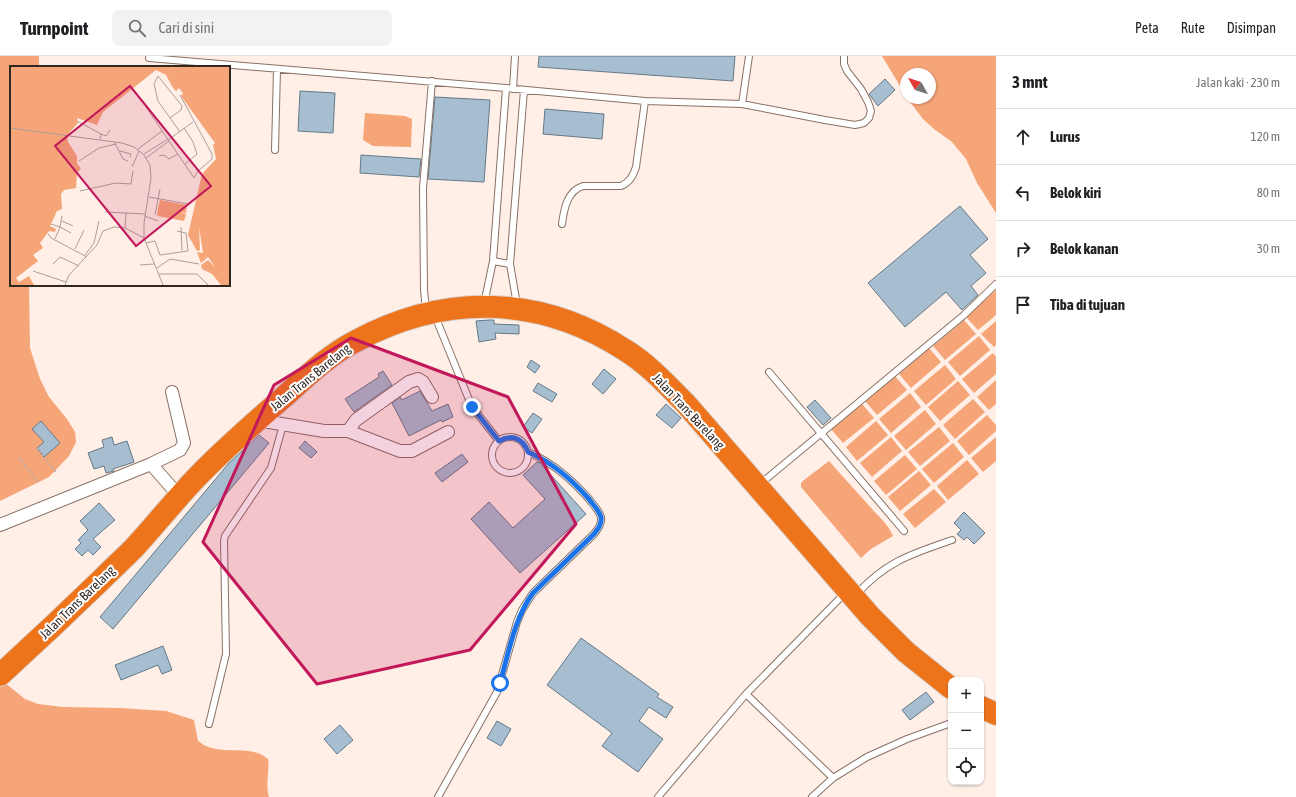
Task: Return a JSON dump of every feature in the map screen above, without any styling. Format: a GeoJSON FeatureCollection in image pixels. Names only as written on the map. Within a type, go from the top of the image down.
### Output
{"type":"FeatureCollection","features":[{"type":"Feature","properties":{"kind":"highway","name":"Jalan Trans Barelang"},"geometry":{"type":"LineString","coordinates":[[0,675],[133,548],[178,496],[216,458],[257,420],[317,369],[355,341],[387,326],[430,313],[456,308],[484,306],[518,309],[548,314],[575,323],[595,332],[627,351],[659,377],[686,404],[850,594],[891,637],[922,666],[948,686]]}},
{"type":"Feature","properties":{"kind":"street"},"geometry":{"type":"LineString","coordinates":[[348,431],[356,420],[414,379],[418,379],[423,382],[432,398]]}},
{"type":"Feature","properties":{"kind":"street"},"geometry":{"type":"LineString","coordinates":[[0,525],[151,464],[180,450],[184,442],[172,392]]}},
{"type":"Feature","properties":{"kind":"street"},"geometry":{"type":"LineString","coordinates":[[257,420],[324,431],[348,431],[406,452],[412,451],[448,432]]}},
{"type":"Feature","properties":{"kind":"street"},"geometry":{"type":"LineString","coordinates":[[151,464],[178,496]]}},
{"type":"Feature","properties":{"kind":"lane"},"geometry":{"type":"LineString","coordinates":[[513,89],[516,56]]}},
{"type":"Feature","properties":{"kind":"lane"},"geometry":{"type":"LineString","coordinates":[[742,104],[749,56]]}},
{"type":"Feature","properties":{"kind":"lane"},"geometry":{"type":"LineString","coordinates":[[150,58],[432,81],[645,101],[742,104],[840,123],[855,125],[864,123],[869,118],[871,111],[861,89],[847,71],[844,64],[844,56]]}},
{"type":"Feature","properties":{"kind":"lane"},"geometry":{"type":"LineString","coordinates":[[275,150],[277,69]]}},
{"type":"Feature","properties":{"kind":"lane"},"geometry":{"type":"LineString","coordinates":[[432,81],[423,188],[424,290],[430,313],[472,407],[499,441]]}},
{"type":"Feature","properties":{"kind":"lane"},"geometry":{"type":"LineString","coordinates":[[484,306],[493,261],[506,88]]}},
{"type":"Feature","properties":{"kind":"lane"},"geometry":{"type":"LineString","coordinates":[[518,309],[510,264],[524,90]]}},
{"type":"Feature","properties":{"kind":"lane"},"geometry":{"type":"LineString","coordinates":[[562,224],[565,205],[579,187],[621,186],[632,177],[636,167],[645,101]]}},
{"type":"Feature","properties":{"kind":"lane"},"geometry":{"type":"LineString","coordinates":[[493,261],[510,264]]}},
{"type":"Feature","properties":{"kind":"lane"},"geometry":{"type":"LineString","coordinates":[[757,486],[964,315],[996,284]]}},
{"type":"Feature","properties":{"kind":"lane"},"geometry":{"type":"LineString","coordinates":[[769,372],[820,434],[904,531]]}},
{"type":"Feature","properties":{"kind":"lane"},"geometry":{"type":"LineString","coordinates":[[209,724],[226,654],[225,536],[271,468],[283,425]]}},
{"type":"Feature","properties":{"kind":"lane"},"geometry":{"type":"LineString","coordinates":[[511,437],[522,441],[528,452],[529,458],[527,464],[523,469],[512,474],[507,474],[497,468],[492,458],[495,446],[499,441],[511,437]]}},
{"type":"Feature","properties":{"kind":"lane"},"geometry":{"type":"LineString","coordinates":[[438,797],[497,692],[517,622],[522,610],[533,593],[594,534],[600,526],[601,519],[599,512],[575,483],[556,466],[544,458],[528,452]]}},
{"type":"Feature","properties":{"kind":"lane"},"geometry":{"type":"LineString","coordinates":[[658,797],[746,694],[850,594],[893,563],[919,551],[952,540]]}},
{"type":"Feature","properties":{"kind":"lane"},"geometry":{"type":"LineString","coordinates":[[746,694],[833,778]]}},
{"type":"Feature","properties":{"kind":"lane"},"geometry":{"type":"LineString","coordinates":[[812,797],[833,778],[867,757],[907,739],[948,724]]}},
{"type":"Feature","properties":{"kind":"path"},"geometry":{"type":"LineString","coordinates":[[37,448],[56,472]]}},
{"type":"Feature","properties":{"kind":"path"},"geometry":{"type":"LineString","coordinates":[[19,458],[39,483]]}},
{"type":"Feature","properties":{"kind":"highlighted area"},"geometry":{"type":"Polygon","coordinates":[[[351,338],[508,397],[576,524],[470,650],[317,684],[203,542],[274,385],[351,338]]]}},
{"type":"Feature","properties":{"kind":"shaded area"},"geometry":{"type":"Polygon","coordinates":[[[0,56],[39,56],[39,66],[10,66],[10,286],[29,286],[30,348],[40,379],[49,397],[67,419],[75,432],[76,442],[69,456],[49,477],[0,501],[0,56]]]}},
{"type":"Feature","properties":{"kind":"shaded area"},"geometry":{"type":"Polygon","coordinates":[[[882,56],[996,56],[996,213],[977,183],[966,159],[952,142],[923,119],[912,104],[936,104],[936,68],[900,68],[900,86],[882,56]]]}},
{"type":"Feature","properties":{"kind":"shaded area"},"geometry":{"type":"Polygon","coordinates":[[[365,113],[405,116],[412,119],[411,147],[373,146],[363,140],[365,113]]]}},
{"type":"Feature","properties":{"kind":"shaded area"},"geometry":{"type":"Polygon","coordinates":[[[996,290],[996,315],[978,330],[966,317],[996,290]]]}},
{"type":"Feature","properties":{"kind":"shaded area"},"geometry":{"type":"Polygon","coordinates":[[[964,320],[976,334],[945,360],[933,346],[964,320]]]}},
{"type":"Feature","properties":{"kind":"shaded area"},"geometry":{"type":"Polygon","coordinates":[[[996,321],[996,345],[994,347],[981,334],[996,321]]]}},
{"type":"Feature","properties":{"kind":"shaded area"},"geometry":{"type":"Polygon","coordinates":[[[979,336],[990,350],[960,376],[948,362],[979,336]]]}},
{"type":"Feature","properties":{"kind":"shaded area"},"geometry":{"type":"Polygon","coordinates":[[[929,348],[941,362],[911,388],[899,374],[929,348]]]}},
{"type":"Feature","properties":{"kind":"shaded area"},"geometry":{"type":"Polygon","coordinates":[[[993,353],[996,357],[996,374],[974,393],[962,379],[993,353]]]}},
{"type":"Feature","properties":{"kind":"shaded area"},"geometry":{"type":"Polygon","coordinates":[[[945,365],[956,379],[926,405],[914,391],[945,365]]]}},
{"type":"Feature","properties":{"kind":"shaded area"},"geometry":{"type":"Polygon","coordinates":[[[895,376],[907,390],[877,415],[865,401],[895,376]]]}},
{"type":"Feature","properties":{"kind":"shaded area"},"geometry":{"type":"Polygon","coordinates":[[[996,380],[996,404],[989,410],[977,397],[996,380]]]}},
{"type":"Feature","properties":{"kind":"shaded area"},"geometry":{"type":"Polygon","coordinates":[[[958,381],[970,395],[940,421],[928,407],[958,381]]]}},
{"type":"Feature","properties":{"kind":"shaded area"},"geometry":{"type":"Polygon","coordinates":[[[910,393],[921,407],[891,433],[879,419],[910,393]]]}},
{"type":"Feature","properties":{"kind":"shaded area"},"geometry":{"type":"Polygon","coordinates":[[[973,399],[985,412],[955,439],[943,425],[973,399]]]}},
{"type":"Feature","properties":{"kind":"shaded area"},"geometry":{"type":"Polygon","coordinates":[[[862,404],[874,418],[843,443],[831,429],[862,404]]]}},
{"type":"Feature","properties":{"kind":"shaded area"},"geometry":{"type":"Polygon","coordinates":[[[925,410],[936,424],[906,450],[894,436],[925,410]]]}},
{"type":"Feature","properties":{"kind":"shaded area"},"geometry":{"type":"Polygon","coordinates":[[[987,415],[996,425],[996,431],[969,455],[957,441],[987,415]]]}},
{"type":"Feature","properties":{"kind":"shaded area"},"geometry":{"type":"Polygon","coordinates":[[[876,421],[888,435],[857,461],[846,447],[876,421]]]}},
{"type":"Feature","properties":{"kind":"shaded area"},"geometry":{"type":"Polygon","coordinates":[[[939,427],[950,441],[920,466],[908,452],[939,427]]]}},
{"type":"Feature","properties":{"kind":"shaded area"},"geometry":{"type":"Polygon","coordinates":[[[891,437],[902,451],[872,477],[860,463],[891,437]]]}},
{"type":"Feature","properties":{"kind":"shaded area"},"geometry":{"type":"Polygon","coordinates":[[[996,437],[996,461],[983,472],[971,458],[996,437]]]}},
{"type":"Feature","properties":{"kind":"shaded area"},"geometry":{"type":"Polygon","coordinates":[[[953,443],[964,457],[934,483],[922,469],[953,443]]]}},
{"type":"Feature","properties":{"kind":"shaded area"},"geometry":{"type":"Polygon","coordinates":[[[905,455],[917,469],[886,495],[874,481],[905,455]]]}},
{"type":"Feature","properties":{"kind":"shaded area"},"geometry":{"type":"Polygon","coordinates":[[[967,460],[979,474],[948,500],[937,486],[967,460]]]}},
{"type":"Feature","properties":{"kind":"shaded area"},"geometry":{"type":"Polygon","coordinates":[[[829,461],[884,522],[893,536],[871,549],[861,558],[801,487],[801,483],[804,480],[829,461]]]}},
{"type":"Feature","properties":{"kind":"shaded area"},"geometry":{"type":"Polygon","coordinates":[[[919,471],[931,485],[900,511],[888,497],[919,471]]]}},
{"type":"Feature","properties":{"kind":"shaded area"},"geometry":{"type":"Polygon","coordinates":[[[934,489],[946,502],[915,528],[903,514],[934,489]]]}},
{"type":"Feature","properties":{"kind":"shaded area"},"geometry":{"type":"Polygon","coordinates":[[[0,679],[25,699],[38,704],[63,707],[120,708],[166,711],[194,720],[198,741],[205,746],[221,750],[254,752],[268,759],[267,787],[269,797],[0,797],[0,679]]]}},
{"type":"Feature","properties":{"kind":"building"},"geometry":{"type":"Polygon","coordinates":[[[539,56],[735,56],[733,81],[538,67],[539,56]]]}},
{"type":"Feature","properties":{"kind":"building"},"geometry":{"type":"Polygon","coordinates":[[[885,79],[895,90],[878,106],[869,94],[885,79]]]}},
{"type":"Feature","properties":{"kind":"building"},"geometry":{"type":"Polygon","coordinates":[[[300,91],[335,93],[333,133],[298,131],[300,91]]]}},
{"type":"Feature","properties":{"kind":"building"},"geometry":{"type":"Polygon","coordinates":[[[435,97],[490,100],[484,182],[428,179],[435,97]]]}},
{"type":"Feature","properties":{"kind":"building"},"geometry":{"type":"Polygon","coordinates":[[[545,109],[604,114],[602,139],[543,134],[545,109]]]}},
{"type":"Feature","properties":{"kind":"building"},"geometry":{"type":"Polygon","coordinates":[[[361,155],[421,159],[419,177],[360,173],[361,155]]]}},
{"type":"Feature","properties":{"kind":"building"},"geometry":{"type":"Polygon","coordinates":[[[960,206],[988,239],[970,255],[986,273],[971,286],[978,295],[962,310],[946,292],[905,327],[868,283],[960,206]]]}},
{"type":"Feature","properties":{"kind":"building"},"geometry":{"type":"Polygon","coordinates":[[[494,320],[494,324],[519,325],[519,334],[495,333],[496,339],[479,342],[476,321],[494,320]]]}},
{"type":"Feature","properties":{"kind":"building"},"geometry":{"type":"Polygon","coordinates":[[[531,360],[540,366],[535,373],[527,367],[531,360]]]}},
{"type":"Feature","properties":{"kind":"building"},"geometry":{"type":"Polygon","coordinates":[[[604,369],[616,379],[603,394],[592,384],[604,369]]]}},
{"type":"Feature","properties":{"kind":"building"},"geometry":{"type":"Polygon","coordinates":[[[383,371],[392,385],[354,412],[345,399],[379,377],[378,374],[383,371]]]}},
{"type":"Feature","properties":{"kind":"building"},"geometry":{"type":"Polygon","coordinates":[[[538,383],[557,394],[552,402],[533,391],[538,383]]]}},
{"type":"Feature","properties":{"kind":"building"},"geometry":{"type":"Polygon","coordinates":[[[420,391],[432,411],[448,404],[453,417],[442,422],[441,420],[409,436],[392,403],[400,397],[402,400],[420,391]]]}},
{"type":"Feature","properties":{"kind":"building"},"geometry":{"type":"Polygon","coordinates":[[[815,400],[831,418],[823,425],[807,407],[815,400]]]}},
{"type":"Feature","properties":{"kind":"building"},"geometry":{"type":"Polygon","coordinates":[[[666,404],[681,418],[672,428],[656,415],[666,404]]]}},
{"type":"Feature","properties":{"kind":"building"},"geometry":{"type":"Polygon","coordinates":[[[533,413],[542,419],[532,433],[523,427],[533,413]]]}},
{"type":"Feature","properties":{"kind":"building"},"geometry":{"type":"Polygon","coordinates":[[[41,421],[60,443],[44,457],[37,448],[44,442],[32,429],[41,421]]]}},
{"type":"Feature","properties":{"kind":"building"},"geometry":{"type":"Polygon","coordinates":[[[259,435],[269,443],[113,629],[100,617],[229,463],[259,435]]]}},
{"type":"Feature","properties":{"kind":"building"},"geometry":{"type":"Polygon","coordinates":[[[112,437],[114,445],[127,441],[134,462],[106,473],[104,466],[94,469],[88,453],[104,447],[102,440],[112,437]]]}},
{"type":"Feature","properties":{"kind":"building"},"geometry":{"type":"Polygon","coordinates":[[[305,441],[317,452],[311,458],[299,448],[305,441]]]}},
{"type":"Feature","properties":{"kind":"building"},"geometry":{"type":"Polygon","coordinates":[[[462,454],[468,462],[442,482],[435,473],[462,454]]]}},
{"type":"Feature","properties":{"kind":"building"},"geometry":{"type":"Polygon","coordinates":[[[537,462],[540,463],[586,514],[520,573],[471,519],[489,502],[513,528],[545,499],[523,475],[537,462]]]}},
{"type":"Feature","properties":{"kind":"building"},"geometry":{"type":"Polygon","coordinates":[[[99,503],[115,520],[93,539],[101,547],[93,555],[88,550],[82,556],[75,549],[81,543],[78,540],[88,530],[80,521],[99,503]]]}},
{"type":"Feature","properties":{"kind":"building"},"geometry":{"type":"Polygon","coordinates":[[[964,512],[985,533],[974,544],[967,537],[964,540],[957,534],[961,530],[954,523],[964,512]]]}},
{"type":"Feature","properties":{"kind":"building"},"geometry":{"type":"Polygon","coordinates":[[[581,638],[659,694],[657,697],[673,707],[666,718],[649,707],[639,721],[663,739],[638,772],[602,746],[612,733],[547,685],[581,638]]]}},
{"type":"Feature","properties":{"kind":"building"},"geometry":{"type":"Polygon","coordinates":[[[163,646],[172,670],[162,674],[158,665],[121,680],[115,665],[163,646]]]}},
{"type":"Feature","properties":{"kind":"building"},"geometry":{"type":"Polygon","coordinates":[[[926,692],[934,702],[910,720],[902,710],[926,692]]]}},
{"type":"Feature","properties":{"kind":"building"},"geometry":{"type":"Polygon","coordinates":[[[497,721],[511,729],[501,746],[487,738],[497,721]]]}},
{"type":"Feature","properties":{"kind":"building"},"geometry":{"type":"Polygon","coordinates":[[[340,725],[353,740],[337,754],[324,739],[340,725]]]}},
{"type":"Feature","properties":{"kind":"route"},"geometry":{"type":"LineString","coordinates":[[472,407],[499,441],[504,438],[517,438],[526,446],[528,452],[544,458],[556,466],[575,483],[599,512],[601,519],[600,526],[594,534],[533,593],[528,600],[517,622],[500,683]]}}]}
